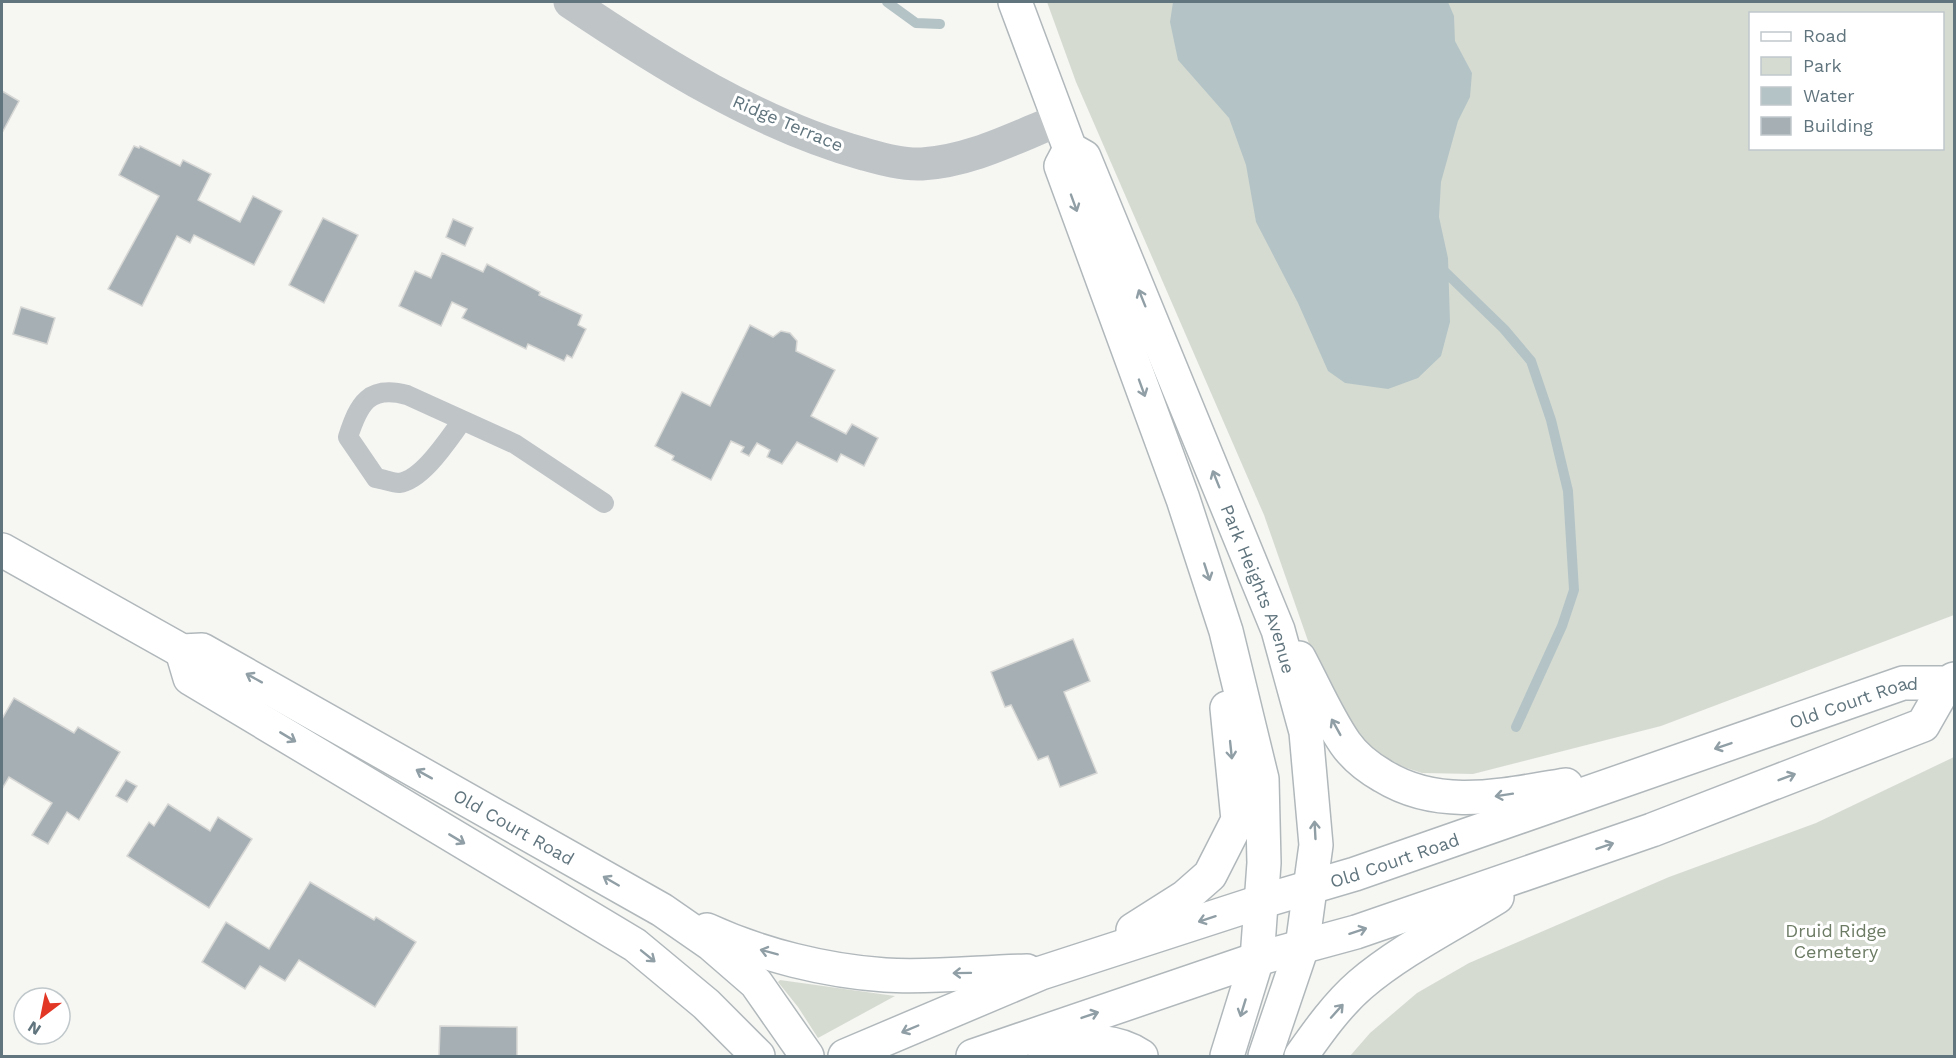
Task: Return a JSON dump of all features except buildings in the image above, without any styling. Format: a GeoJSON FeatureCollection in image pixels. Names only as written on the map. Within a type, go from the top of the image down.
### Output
{"type":"FeatureCollection","features":[{"type":"Feature","properties":{"kind":"main road","name":"Park Heights Avenue"},"geometry":{"type":"LineString","coordinates":[[1015,2],[1065,134],[1084,157],[1278,630],[1306,732],[1316,845],[1302,947],[1265,1056]]}},
{"type":"Feature","properties":{"kind":"main road"},"geometry":{"type":"LineString","coordinates":[[1065,134],[1060,166],[1183,499],[1226,631],[1262,779],[1263,901],[1257,959],[1227,1056]]}},
{"type":"Feature","properties":{"kind":"main road","name":"Old Court Road"},"geometry":{"type":"LineString","coordinates":[[2,550],[182,651],[202,650],[662,910],[711,944],[756,983],[807,1056]]}},
{"type":"Feature","properties":{"kind":"main road"},"geometry":{"type":"LineString","coordinates":[[1278,630],[1289,641],[1346,745],[1371,769],[1400,787],[1431,796],[1477,799],[1615,777],[1623,781]]}},
{"type":"Feature","properties":{"kind":"main road"},"geometry":{"type":"LineString","coordinates":[[182,651],[189,678],[635,945],[706,1004],[758,1056]]}},
{"type":"Feature","properties":{"kind":"main road"},"geometry":{"type":"LineString","coordinates":[[1098,955],[1185,897],[1210,875],[1238,820],[1225,691],[1237,674]]}},
{"type":"Feature","properties":{"kind":"main road","name":"Old Court Road"},"geometry":{"type":"LineString","coordinates":[[845,1056],[1041,973],[1310,888],[1903,683],[1951,681]]}},
{"type":"Feature","properties":{"kind":"main road","name":"Old Court Road"},"geometry":{"type":"LineString","coordinates":[[973,1056],[1257,959],[1356,932],[1652,830],[1923,725],[1951,681]]}},
{"type":"Feature","properties":{"kind":"main road"},"geometry":{"type":"LineString","coordinates":[[1301,1056],[1320,1029],[1359,986],[1394,960],[1549,865]]}},
{"type":"Feature","properties":{"kind":"main road"},"geometry":{"type":"LineString","coordinates":[[662,910],[766,952],[829,967],[885,975],[1034,971],[1041,973]]}},
{"type":"Feature","properties":{"kind":"main road"},"geometry":{"type":"LineString","coordinates":[[1014,1041],[1025,1044],[1102,1041],[1141,1056]]}},
{"type":"Feature","properties":{"kind":"street","name":"Ridge Terrace"},"geometry":{"type":"LineString","coordinates":[[570,2],[632,44],[694,80],[795,130],[839,147],[884,159],[920,164],[963,159],[1065,134]]}},
{"type":"Feature","properties":{"kind":"lane"},"geometry":{"type":"LineString","coordinates":[[462,421],[434,458],[415,476],[400,483],[376,478],[348,437],[356,413],[369,397],[389,390],[407,395],[515,444],[604,503]]}},
{"type":"Feature","properties":{"kind":"green space"},"geometry":{"type":"Polygon","coordinates":[[[1047,2],[1954,2],[1954,615],[1661,726],[1473,774],[1422,773],[1382,760],[1354,738],[1322,681],[1264,515],[1076,82],[1047,2]]]}},
{"type":"Feature","properties":{"kind":"green space","name":"Druid Ridge Cemetery"},"geometry":{"type":"Polygon","coordinates":[[[1954,757],[1954,1056],[1350,1056],[1370,1033],[1417,993],[1469,963],[1669,877],[1816,823],[1954,757]]]}},
{"type":"Feature","properties":{"kind":"green space"},"geometry":{"type":"Polygon","coordinates":[[[780,980],[895,996],[818,1038],[778,982],[780,980]]]}},
{"type":"Feature","properties":{"kind":"water"},"geometry":{"type":"Polygon","coordinates":[[[1173,2],[1448,2],[1454,16],[1455,41],[1472,73],[1470,97],[1458,121],[1441,182],[1439,217],[1448,258],[1450,322],[1441,356],[1418,378],[1388,389],[1345,383],[1328,371],[1298,303],[1256,222],[1246,165],[1229,118],[1178,60],[1170,22],[1173,2]]]}},
{"type":"Feature","properties":{"kind":"waterway"},"geometry":{"type":"LineString","coordinates":[[887,2],[916,23],[940,24]]}},
{"type":"Feature","properties":{"kind":"waterway"},"geometry":{"type":"LineString","coordinates":[[1439,266],[1504,329],[1531,361],[1551,420],[1568,491],[1574,590],[1562,626],[1516,727]]}}]}
